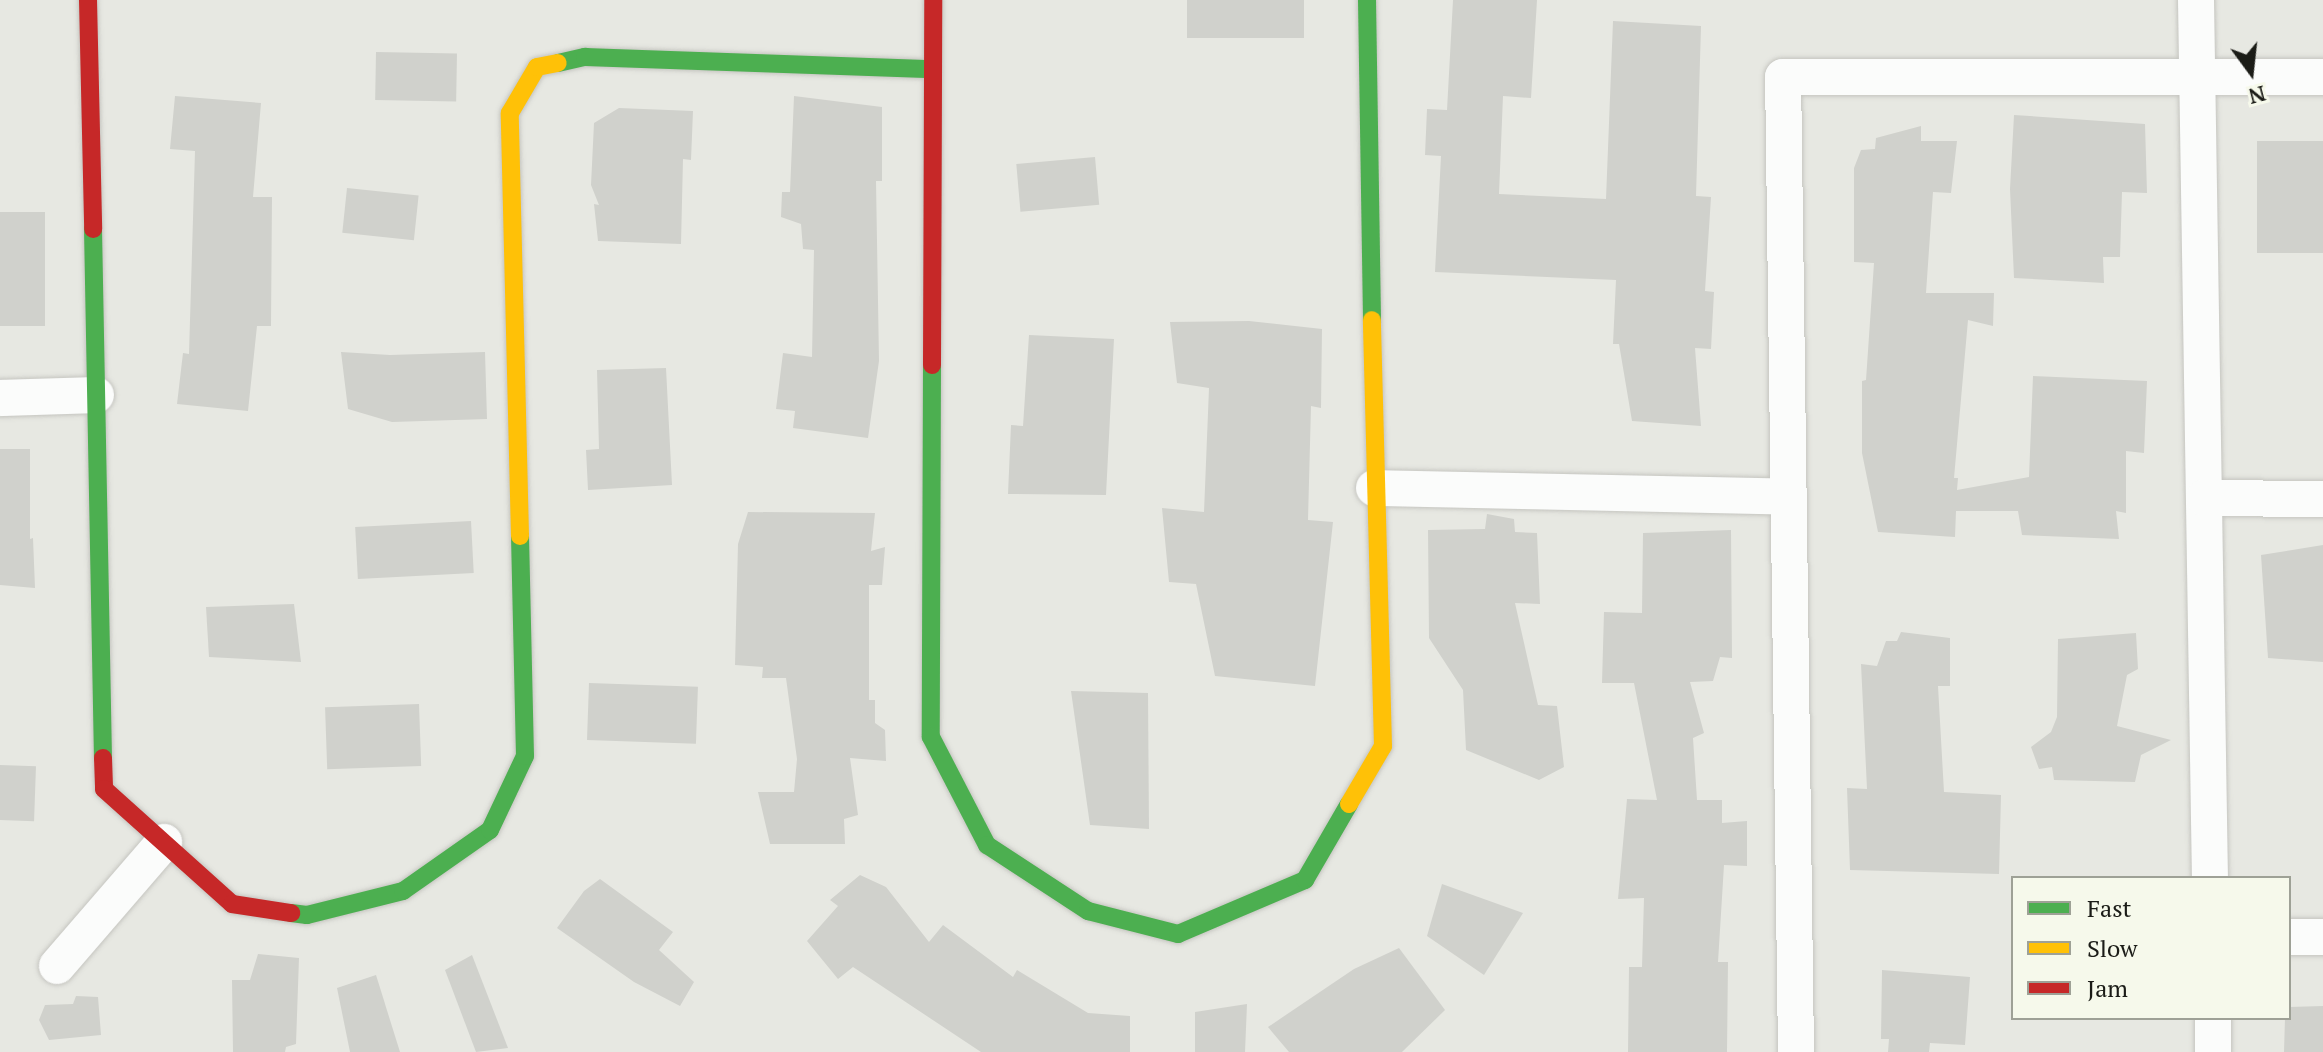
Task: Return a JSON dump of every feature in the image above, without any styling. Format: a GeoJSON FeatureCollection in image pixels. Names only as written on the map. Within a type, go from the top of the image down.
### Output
{"type":"FeatureCollection","features":[{"type":"Feature","properties":{"kind":"street"},"geometry":{"type":"LineString","coordinates":[[88,0],[104,789],[232,904],[307,915],[403,891],[490,830],[525,756],[510,113],[537,67],[585,57],[933,69]]}},
{"type":"Feature","properties":{"kind":"street"},"geometry":{"type":"LineString","coordinates":[[933,0],[931,737],[987,845],[1088,911],[1178,934],[1305,880],[1383,746],[1374,488],[1367,0]]}},
{"type":"Feature","properties":{"kind":"street"},"geometry":{"type":"LineString","coordinates":[[2196,0],[2210,876]]}},
{"type":"Feature","properties":{"kind":"street"},"geometry":{"type":"LineString","coordinates":[[1796,1052],[1783,77],[2323,77]]}},
{"type":"Feature","properties":{"kind":"street"},"geometry":{"type":"LineString","coordinates":[[0,398],[96,395]]}},
{"type":"Feature","properties":{"kind":"street"},"geometry":{"type":"LineString","coordinates":[[1374,488],[1788,497]]}},
{"type":"Feature","properties":{"kind":"street"},"geometry":{"type":"LineString","coordinates":[[2204,498],[2323,499]]}},
{"type":"Feature","properties":{"kind":"street"},"geometry":{"type":"LineString","coordinates":[[57,966],[164,842]]}},
{"type":"Feature","properties":{"kind":"street"},"geometry":{"type":"LineString","coordinates":[[2291,937],[2323,937]]}},
{"type":"Feature","properties":{"kind":"street"},"geometry":{"type":"LineString","coordinates":[[2213,1020],[2213,1052]]}},
{"type":"Feature","properties":{"kind":"building"},"geometry":{"type":"Polygon","coordinates":[[[1187,0],[1304,0],[1304,38],[1187,38],[1187,0]]]}},
{"type":"Feature","properties":{"kind":"building"},"geometry":{"type":"Polygon","coordinates":[[[1453,0],[1537,0],[1531,98],[1503,96],[1499,194],[1606,199],[1613,21],[1701,26],[1696,196],[1711,197],[1705,291],[1714,292],[1711,349],[1695,348],[1701,426],[1632,421],[1619,344],[1613,344],[1616,280],[1435,272],[1441,156],[1425,155],[1427,109],[1447,110],[1453,0]]]}},
{"type":"Feature","properties":{"kind":"building"},"geometry":{"type":"Polygon","coordinates":[[[376,52],[457,53],[456,101],[375,100],[376,52]]]}},
{"type":"Feature","properties":{"kind":"building"},"geometry":{"type":"Polygon","coordinates":[[[175,96],[261,103],[253,197],[272,197],[271,326],[257,326],[248,411],[177,404],[183,353],[189,354],[195,151],[170,149],[175,96]]]}},
{"type":"Feature","properties":{"kind":"building"},"geometry":{"type":"Polygon","coordinates":[[[794,96],[882,107],[882,181],[876,181],[879,361],[868,438],[793,428],[795,411],[776,409],[783,353],[812,357],[814,250],[803,249],[801,224],[781,217],[782,192],[790,192],[794,96]]]}},
{"type":"Feature","properties":{"kind":"building"},"geometry":{"type":"Polygon","coordinates":[[[619,108],[693,111],[691,160],[683,159],[681,244],[598,241],[594,204],[599,205],[591,185],[594,123],[619,108]]]}},
{"type":"Feature","properties":{"kind":"building"},"geometry":{"type":"Polygon","coordinates":[[[2014,115],[2145,124],[2147,193],[2122,192],[2120,257],[2103,257],[2104,283],[2014,278],[2010,189],[2014,115]]]}},
{"type":"Feature","properties":{"kind":"building"},"geometry":{"type":"Polygon","coordinates":[[[1921,126],[1921,141],[1957,141],[1951,193],[1933,192],[1926,293],[1994,293],[1993,326],[1968,320],[1954,478],[1958,478],[1957,490],[2029,477],[2033,376],[2147,381],[2144,453],[2126,451],[2126,513],[2116,511],[2119,539],[2022,535],[2018,511],[1956,511],[1955,537],[1878,532],[1862,453],[1862,381],[1866,380],[1874,263],[1854,262],[1854,168],[1861,150],[1875,149],[1876,138],[1921,126]]]}},
{"type":"Feature","properties":{"kind":"building"},"geometry":{"type":"Polygon","coordinates":[[[2257,141],[2323,141],[2323,253],[2257,253],[2257,141]]]}},
{"type":"Feature","properties":{"kind":"building"},"geometry":{"type":"Polygon","coordinates":[[[1095,157],[1099,205],[1020,212],[1016,164],[1095,157]]]}},
{"type":"Feature","properties":{"kind":"building"},"geometry":{"type":"Polygon","coordinates":[[[347,188],[419,196],[414,240],[342,233],[347,188]]]}},
{"type":"Feature","properties":{"kind":"building"},"geometry":{"type":"Polygon","coordinates":[[[0,212],[45,212],[45,326],[0,326],[0,212]]]}},
{"type":"Feature","properties":{"kind":"building"},"geometry":{"type":"Polygon","coordinates":[[[1249,321],[1322,329],[1321,408],[1311,406],[1308,520],[1333,522],[1315,686],[1215,676],[1196,584],[1169,582],[1162,508],[1204,512],[1209,388],[1177,383],[1170,322],[1249,321]]]}},
{"type":"Feature","properties":{"kind":"building"},"geometry":{"type":"Polygon","coordinates":[[[1029,335],[1114,339],[1106,495],[1008,494],[1011,425],[1023,426],[1029,335]]]}},
{"type":"Feature","properties":{"kind":"building"},"geometry":{"type":"Polygon","coordinates":[[[341,352],[390,355],[485,352],[487,419],[392,422],[348,409],[341,352]]]}},
{"type":"Feature","properties":{"kind":"building"},"geometry":{"type":"Polygon","coordinates":[[[666,368],[672,485],[588,490],[586,450],[599,449],[597,370],[666,368]]]}},
{"type":"Feature","properties":{"kind":"building"},"geometry":{"type":"Polygon","coordinates":[[[0,449],[30,449],[30,539],[33,538],[35,588],[0,585],[0,449]]]}},
{"type":"Feature","properties":{"kind":"building"},"geometry":{"type":"Polygon","coordinates":[[[748,512],[875,513],[871,551],[885,547],[882,585],[869,585],[869,700],[875,700],[875,723],[885,730],[886,761],[850,758],[858,815],[844,819],[845,844],[770,844],[758,792],[794,792],[797,759],[786,678],[762,678],[763,667],[735,665],[738,544],[748,512]]]}},
{"type":"Feature","properties":{"kind":"building"},"geometry":{"type":"Polygon","coordinates":[[[1487,514],[1514,519],[1515,532],[1537,533],[1540,604],[1515,603],[1538,705],[1557,706],[1564,767],[1539,780],[1466,750],[1463,690],[1429,638],[1428,530],[1485,529],[1487,514]]]}},
{"type":"Feature","properties":{"kind":"building"},"geometry":{"type":"Polygon","coordinates":[[[471,521],[474,573],[358,579],[355,527],[471,521]]]}},
{"type":"Feature","properties":{"kind":"building"},"geometry":{"type":"Polygon","coordinates":[[[1731,530],[1732,658],[1720,657],[1713,681],[1690,682],[1704,733],[1693,738],[1697,800],[1722,800],[1722,823],[1747,821],[1747,866],[1724,865],[1718,962],[1728,962],[1727,1052],[1628,1052],[1629,967],[1642,967],[1644,898],[1618,899],[1627,799],[1657,800],[1634,683],[1602,683],[1604,612],[1642,613],[1643,533],[1731,530]]]}},
{"type":"Feature","properties":{"kind":"building"},"geometry":{"type":"Polygon","coordinates":[[[2323,545],[2323,662],[2268,658],[2261,555],[2323,545]]]}},
{"type":"Feature","properties":{"kind":"building"},"geometry":{"type":"Polygon","coordinates":[[[294,604],[301,662],[209,657],[206,607],[294,604]]]}},
{"type":"Feature","properties":{"kind":"building"},"geometry":{"type":"Polygon","coordinates":[[[1901,632],[1950,638],[1950,686],[1938,686],[1944,792],[2001,795],[1999,874],[1850,870],[1847,788],[1867,789],[1861,664],[1877,666],[1886,641],[1897,641],[1901,632]]]}},
{"type":"Feature","properties":{"kind":"building"},"geometry":{"type":"Polygon","coordinates":[[[2136,633],[2138,669],[2127,675],[2117,726],[2171,740],[2141,755],[2135,782],[2054,780],[2052,767],[2039,769],[2031,747],[2051,732],[2057,717],[2058,639],[2136,633]]]}},
{"type":"Feature","properties":{"kind":"building"},"geometry":{"type":"Polygon","coordinates":[[[589,683],[698,687],[696,744],[587,740],[589,683]]]}},
{"type":"Feature","properties":{"kind":"building"},"geometry":{"type":"Polygon","coordinates":[[[1071,691],[1148,693],[1149,829],[1090,825],[1071,691]]]}},
{"type":"Feature","properties":{"kind":"building"},"geometry":{"type":"Polygon","coordinates":[[[419,704],[421,766],[327,769],[325,707],[419,704]]]}},
{"type":"Feature","properties":{"kind":"building"},"geometry":{"type":"Polygon","coordinates":[[[0,765],[36,766],[34,821],[0,820],[0,765]]]}},
{"type":"Feature","properties":{"kind":"building"},"geometry":{"type":"Polygon","coordinates":[[[860,875],[886,887],[929,942],[943,925],[1013,977],[1017,970],[1088,1013],[1130,1016],[1130,1052],[981,1052],[853,967],[838,979],[807,941],[838,906],[830,900],[860,875]]]}},
{"type":"Feature","properties":{"kind":"building"},"geometry":{"type":"Polygon","coordinates":[[[600,879],[673,932],[659,950],[694,982],[680,1006],[634,982],[557,928],[584,891],[600,879]]]}},
{"type":"Feature","properties":{"kind":"building"},"geometry":{"type":"Polygon","coordinates":[[[1442,884],[1523,913],[1484,975],[1427,936],[1442,884]]]}},
{"type":"Feature","properties":{"kind":"building"},"geometry":{"type":"Polygon","coordinates":[[[1399,948],[1445,1010],[1402,1052],[1289,1052],[1268,1027],[1354,969],[1399,948]]]}},
{"type":"Feature","properties":{"kind":"building"},"geometry":{"type":"Polygon","coordinates":[[[258,954],[299,958],[296,1044],[286,1047],[285,1052],[233,1052],[232,980],[250,980],[258,954]]]}},
{"type":"Feature","properties":{"kind":"building"},"geometry":{"type":"Polygon","coordinates":[[[472,955],[508,1048],[476,1052],[445,970],[472,955]]]}},
{"type":"Feature","properties":{"kind":"building"},"geometry":{"type":"Polygon","coordinates":[[[1882,970],[1970,977],[1965,1045],[1930,1043],[1929,1052],[1888,1052],[1889,1039],[1881,1039],[1882,970]]]}},
{"type":"Feature","properties":{"kind":"building"},"geometry":{"type":"Polygon","coordinates":[[[376,975],[400,1052],[350,1052],[337,988],[376,975]]]}},
{"type":"Feature","properties":{"kind":"building"},"geometry":{"type":"Polygon","coordinates":[[[76,996],[98,997],[101,1035],[49,1040],[39,1020],[45,1005],[73,1004],[76,996]]]}},
{"type":"Feature","properties":{"kind":"building"},"geometry":{"type":"Polygon","coordinates":[[[1247,1004],[1245,1052],[1195,1052],[1195,1012],[1247,1004]]]}},
{"type":"Feature","properties":{"kind":"building"},"geometry":{"type":"Polygon","coordinates":[[[2323,1006],[2323,1052],[2284,1052],[2285,1020],[2291,1020],[2291,1007],[2323,1006]]]}},
{"type":"Feature","properties":{"kind":"traffic: fast"},"geometry":{"type":"LineString","coordinates":[[1367,0],[1372,320]]}},
{"type":"Feature","properties":{"kind":"traffic: fast"},"geometry":{"type":"LineString","coordinates":[[558,63],[585,57],[933,69]]}},
{"type":"Feature","properties":{"kind":"traffic: fast"},"geometry":{"type":"LineString","coordinates":[[93,229],[103,758]]}},
{"type":"Feature","properties":{"kind":"traffic: fast"},"geometry":{"type":"LineString","coordinates":[[932,365],[931,737],[987,845],[1088,911],[1178,934],[1305,880],[1349,804]]}},
{"type":"Feature","properties":{"kind":"traffic: fast"},"geometry":{"type":"LineString","coordinates":[[291,913],[307,915],[403,891],[490,830],[525,756],[520,536]]}},
{"type":"Feature","properties":{"kind":"traffic: slow"},"geometry":{"type":"LineString","coordinates":[[520,536],[510,113],[537,67],[558,63]]}},
{"type":"Feature","properties":{"kind":"traffic: slow"},"geometry":{"type":"LineString","coordinates":[[1349,804],[1383,746],[1372,320]]}},
{"type":"Feature","properties":{"kind":"traffic: jam"},"geometry":{"type":"LineString","coordinates":[[88,0],[93,229]]}},
{"type":"Feature","properties":{"kind":"traffic: jam"},"geometry":{"type":"LineString","coordinates":[[932,365],[933,0]]}},
{"type":"Feature","properties":{"kind":"traffic: jam"},"geometry":{"type":"LineString","coordinates":[[103,758],[104,789],[232,904],[291,913]]}}]}
